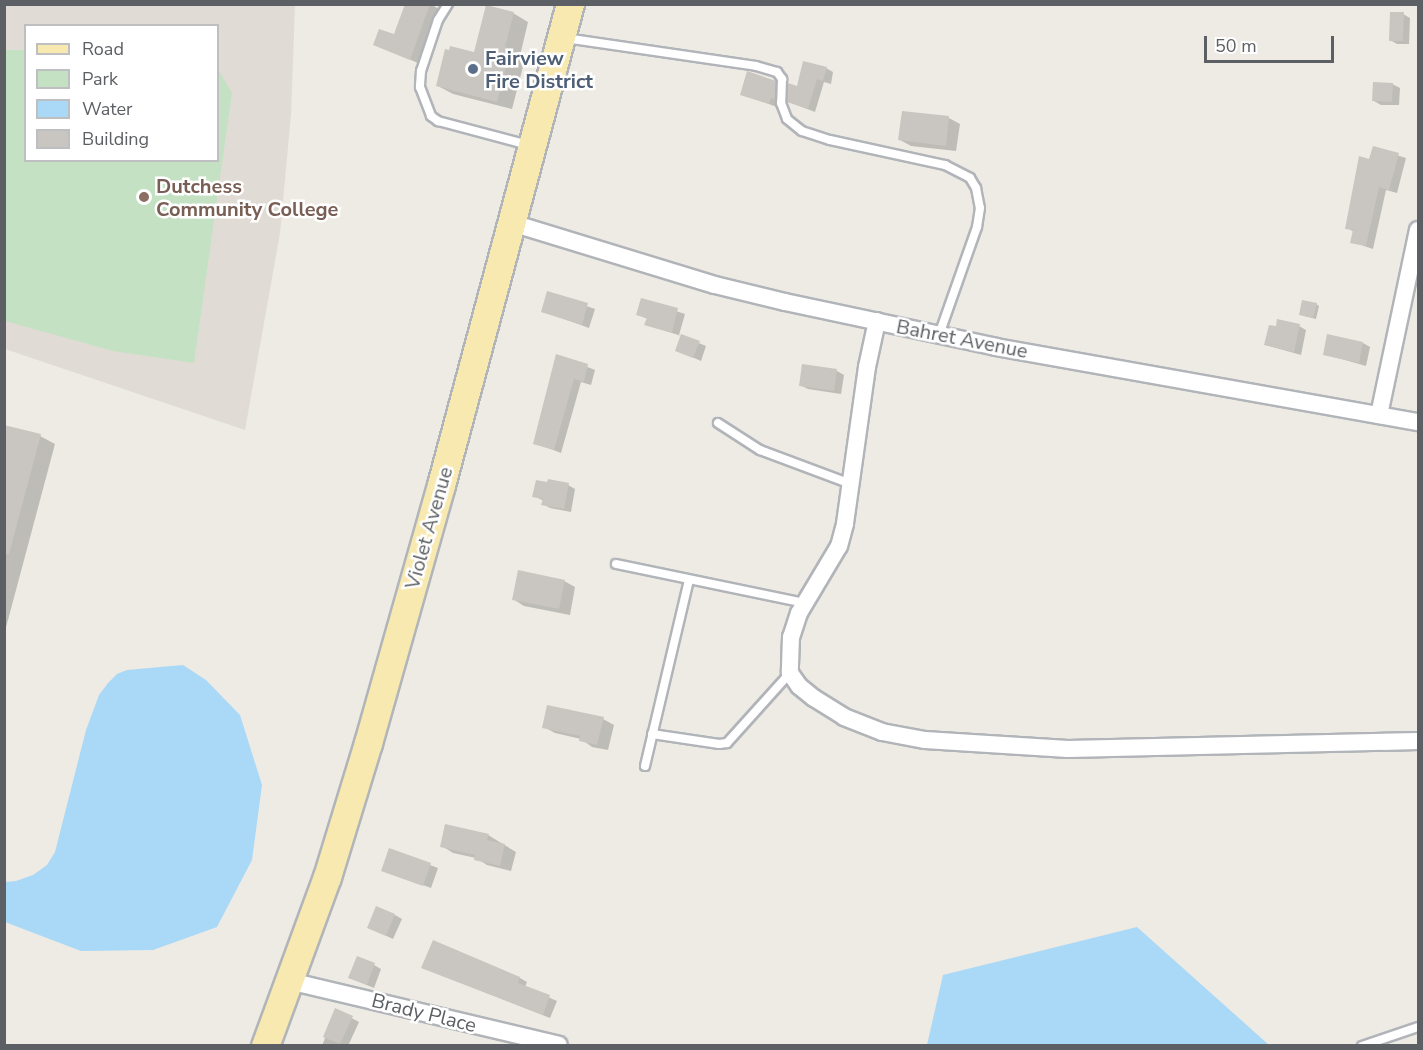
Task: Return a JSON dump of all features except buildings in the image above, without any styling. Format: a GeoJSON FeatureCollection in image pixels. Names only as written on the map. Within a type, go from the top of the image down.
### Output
{"type":"FeatureCollection","features":[{"type":"Feature","properties":{"kind":"main road","name":"Violet Avenue"},"geometry":{"type":"LineString","coordinates":[[265,1046],[327,877],[365,754],[570,4]]}},
{"type":"Feature","properties":{"kind":"street","name":"Bahret Avenue"},"geometry":{"type":"LineString","coordinates":[[512,223],[715,285],[877,321],[1419,422]]}},
{"type":"Feature","properties":{"kind":"street"},"geometry":{"type":"LineString","coordinates":[[1379,415],[1419,230]]}},
{"type":"Feature","properties":{"kind":"street"},"geometry":{"type":"LineString","coordinates":[[877,321],[867,367],[845,524],[839,546],[805,603],[791,637],[790,673],[799,686],[814,698],[844,717],[882,732],[925,740],[1068,749],[1419,741]]}},
{"type":"Feature","properties":{"kind":"street","name":"Brady Place"},"geometry":{"type":"LineString","coordinates":[[290,981],[559,1046]]}},
{"type":"Feature","properties":{"kind":"lane"},"geometry":{"type":"LineString","coordinates":[[448,4],[438,20],[422,71],[420,87],[431,116],[438,121],[533,146]]}},
{"type":"Feature","properties":{"kind":"lane"},"geometry":{"type":"LineString","coordinates":[[562,37],[756,66],[777,72],[782,79],[781,104],[787,120],[802,131],[830,140],[945,165],[970,178],[976,188],[980,208],[977,227],[939,334]]}},
{"type":"Feature","properties":{"kind":"lane"},"geometry":{"type":"LineString","coordinates":[[718,423],[760,450],[851,484]]}},
{"type":"Feature","properties":{"kind":"lane"},"geometry":{"type":"LineString","coordinates":[[616,564],[805,603]]}},
{"type":"Feature","properties":{"kind":"lane"},"geometry":{"type":"LineString","coordinates":[[645,766],[689,580]]}},
{"type":"Feature","properties":{"kind":"lane"},"geometry":{"type":"LineString","coordinates":[[652,734],[719,744],[726,743],[790,673]]}},
{"type":"Feature","properties":{"kind":"lane"},"geometry":{"type":"LineString","coordinates":[[1362,1046],[1419,1028]]}},
{"type":"Feature","properties":{"kind":"shaded area","name":"Dutchess Community College"},"geometry":{"type":"Polygon","coordinates":[[[5,5],[295,5],[291,115],[280,233],[245,430],[5,349],[5,5]]]}},
{"type":"Feature","properties":{"kind":"green space"},"geometry":{"type":"Polygon","coordinates":[[[5,50],[24,50],[24,162],[219,162],[219,71],[232,93],[194,363],[113,351],[5,321],[5,50]]]}},
{"type":"Feature","properties":{"kind":"water"},"geometry":{"type":"Polygon","coordinates":[[[183,665],[206,680],[240,715],[262,785],[252,860],[217,927],[153,950],[81,951],[5,922],[5,882],[33,875],[47,865],[55,852],[86,730],[99,695],[117,674],[127,670],[183,665]]]}},
{"type":"Feature","properties":{"kind":"water"},"geometry":{"type":"Polygon","coordinates":[[[1137,927],[1269,1045],[927,1045],[943,975],[1137,927]]]}},
{"type":"Feature","properties":{"kind":"place","name":"Fairview Fire District"},"geometry":{"type":"Point","coordinates":[473,69]}},
{"type":"Feature","properties":{"kind":"place","name":"Dutchess Community College"},"geometry":{"type":"Point","coordinates":[144,197]}}]}
